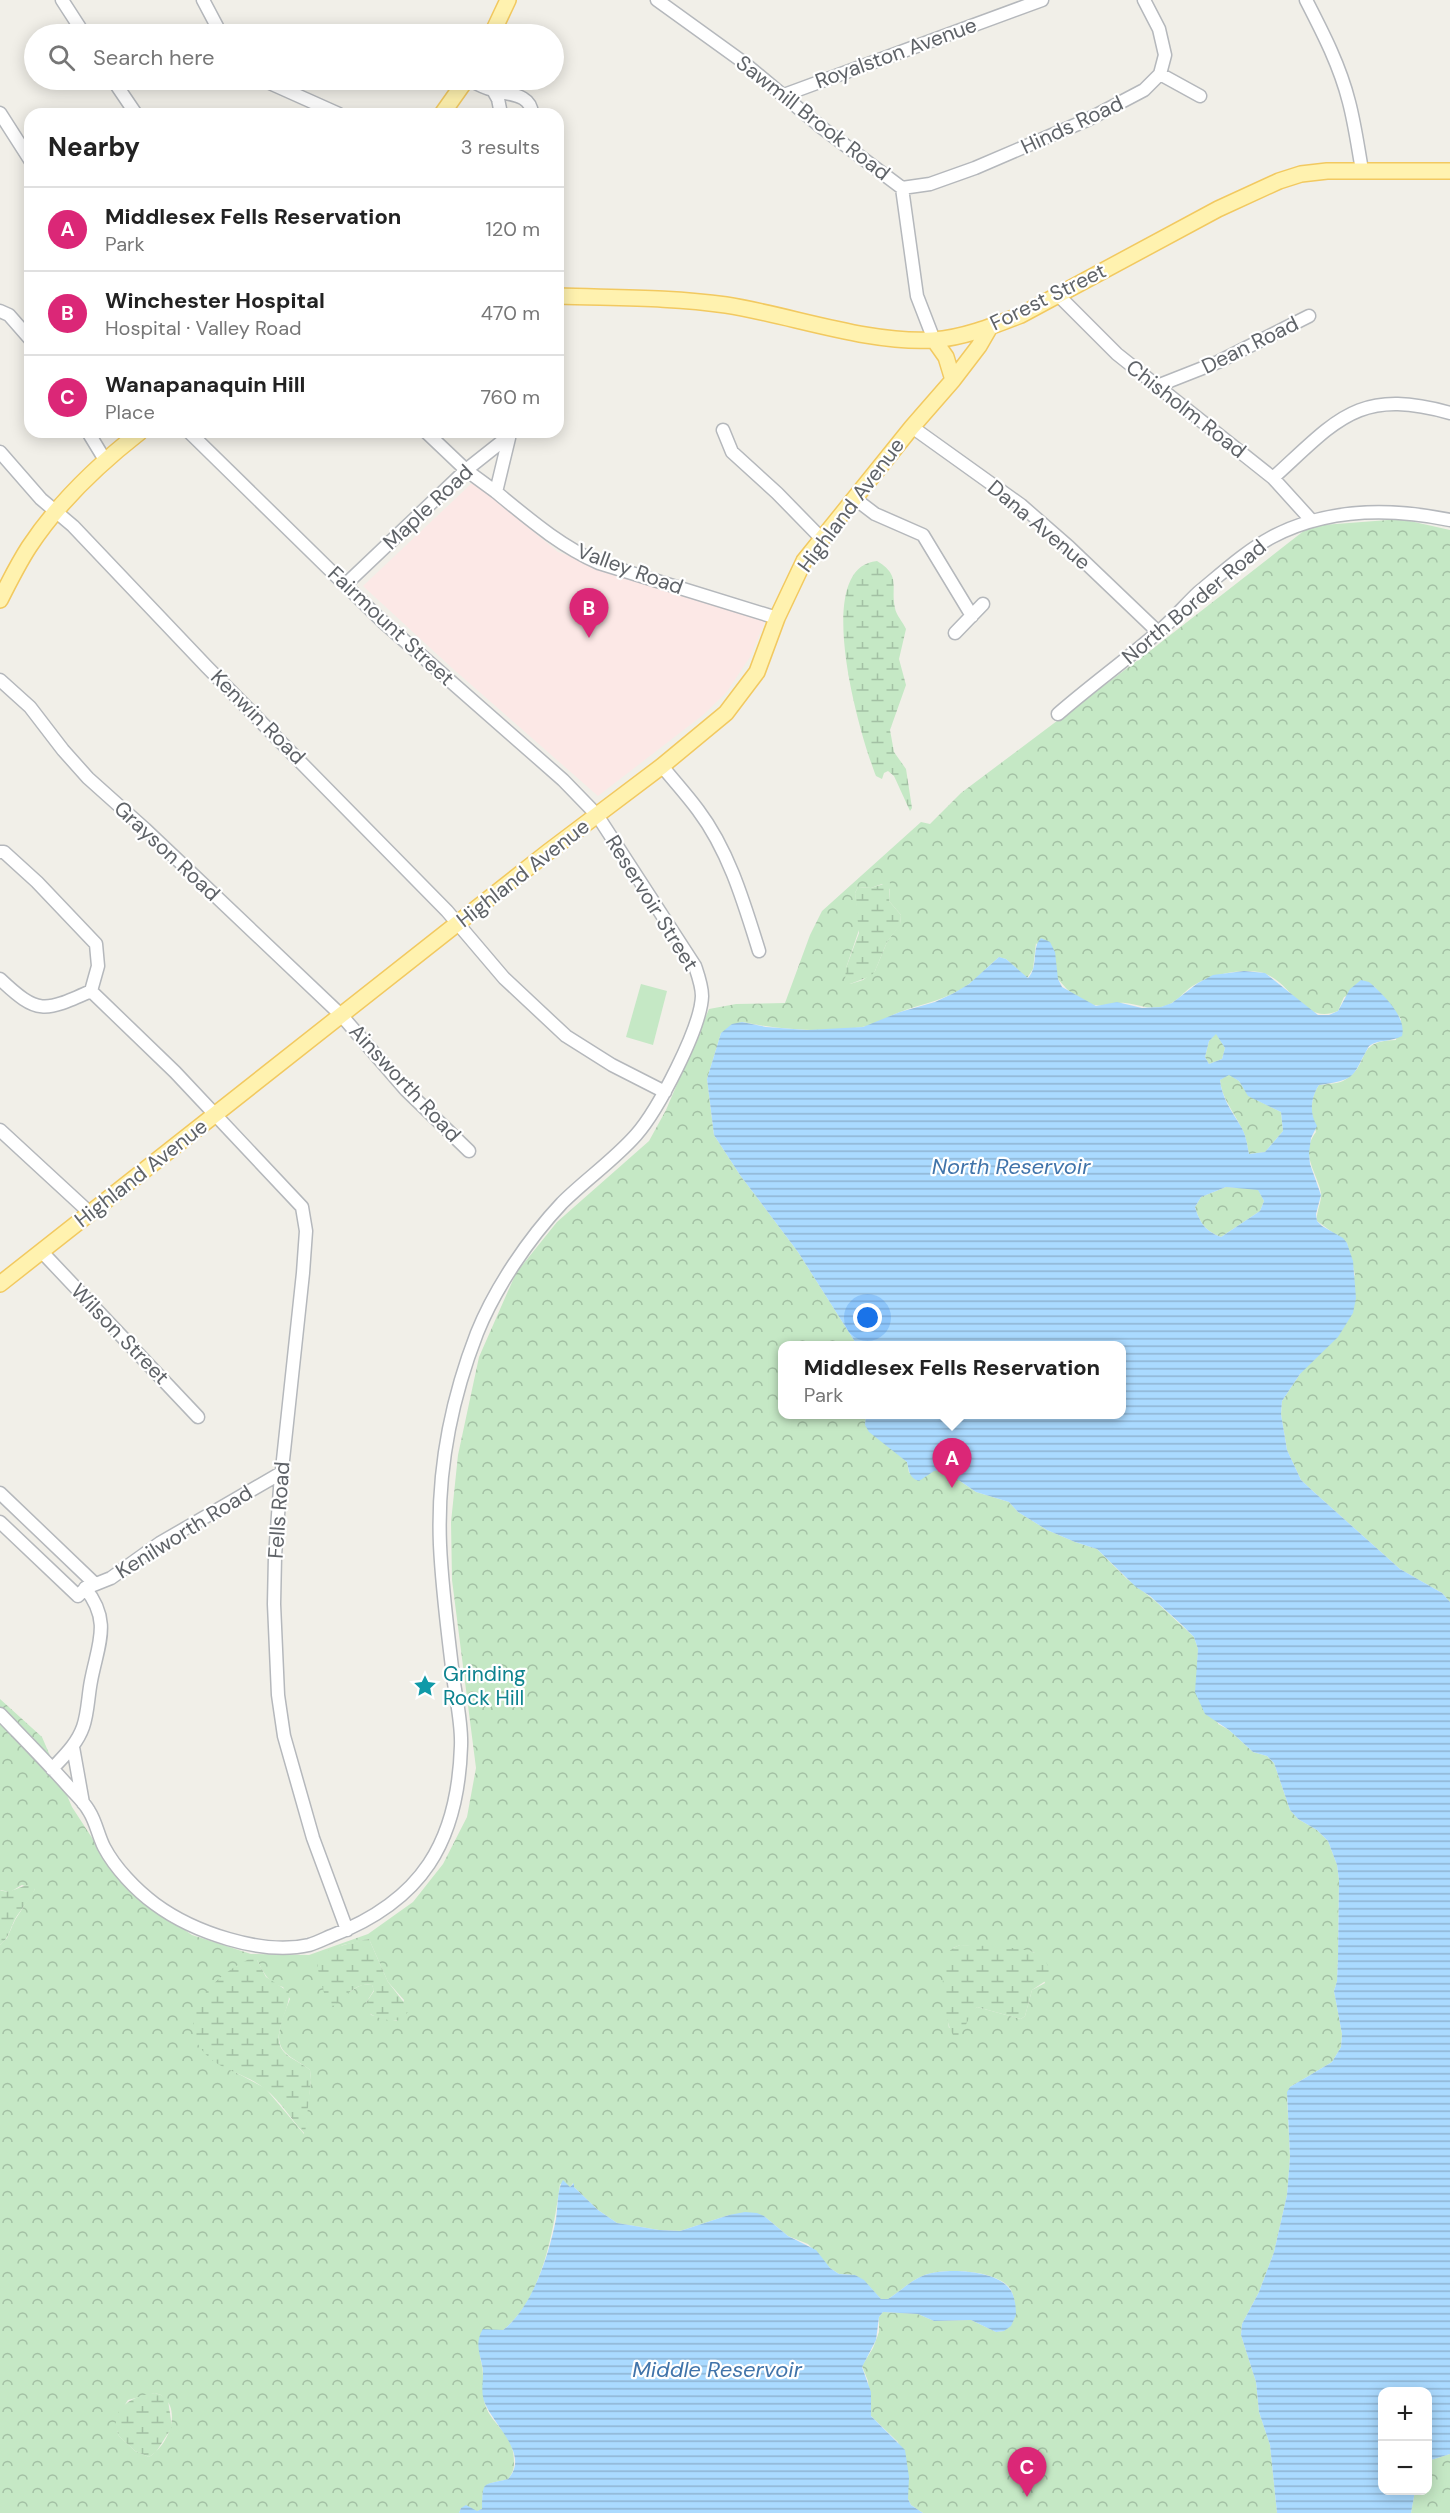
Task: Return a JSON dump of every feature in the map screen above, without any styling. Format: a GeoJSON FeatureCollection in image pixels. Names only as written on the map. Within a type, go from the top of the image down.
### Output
{"type":"FeatureCollection","features":[{"type":"Feature","properties":{"kind":"main road"},"geometry":{"type":"LineString","coordinates":[[497,24],[508,0]]}},
{"type":"Feature","properties":{"kind":"main road"},"geometry":{"type":"LineString","coordinates":[[447,108],[460,90]]}},
{"type":"Feature","properties":{"kind":"main road","name":"Forest Street"},"geometry":{"type":"LineString","coordinates":[[564,296],[702,302],[891,338],[934,340],[990,327],[1059,296],[1262,188],[1301,174],[1362,170],[1450,171]]}},
{"type":"Feature","properties":{"kind":"main road","name":"Highland Avenue"},"geometry":{"type":"LineString","coordinates":[[1,1282],[662,766],[726,713],[742,695],[757,672],[777,618],[804,561],[953,380],[979,346],[990,327]]}},
{"type":"Feature","properties":{"kind":"main road"},"geometry":{"type":"LineString","coordinates":[[934,340],[946,357],[953,380]]}},
{"type":"Feature","properties":{"kind":"main road"},"geometry":{"type":"LineString","coordinates":[[0,600],[29,547],[56,512],[105,460],[132,438]]}},
{"type":"Feature","properties":{"kind":"street"},"geometry":{"type":"LineString","coordinates":[[62,0],[78,24]]}},
{"type":"Feature","properties":{"kind":"street"},"geometry":{"type":"LineString","coordinates":[[202,0],[215,24]]}},
{"type":"Feature","properties":{"kind":"street","name":"Sawmill Brook Road"},"geometry":{"type":"LineString","coordinates":[[657,0],[784,94],[821,127],[902,188],[917,296],[934,340]]}},
{"type":"Feature","properties":{"kind":"street","name":"Royalston Avenue"},"geometry":{"type":"LineString","coordinates":[[784,94],[1042,0]]}},
{"type":"Feature","properties":{"kind":"street"},"geometry":{"type":"LineString","coordinates":[[1144,0],[1158,29],[1165,54],[1160,74],[1200,96]]}},
{"type":"Feature","properties":{"kind":"street"},"geometry":{"type":"LineString","coordinates":[[1306,0],[1325,37],[1343,83],[1353,120],[1362,170]]}},
{"type":"Feature","properties":{"kind":"street","name":"Hinds Road"},"geometry":{"type":"LineString","coordinates":[[902,188],[930,184],[975,168],[1087,120],[1144,90],[1160,74]]}},
{"type":"Feature","properties":{"kind":"street"},"geometry":{"type":"LineString","coordinates":[[120,90],[132,108]]}},
{"type":"Feature","properties":{"kind":"street"},"geometry":{"type":"LineString","coordinates":[[285,90],[326,108]]}},
{"type":"Feature","properties":{"kind":"street"},"geometry":{"type":"LineString","coordinates":[[493,90],[500,108]]}},
{"type":"Feature","properties":{"kind":"street"},"geometry":{"type":"LineString","coordinates":[[493,90],[525,99],[531,108]]}},
{"type":"Feature","properties":{"kind":"street"},"geometry":{"type":"LineString","coordinates":[[0,113],[24,151]]}},
{"type":"Feature","properties":{"kind":"street","name":"Chisholm Road"},"geometry":{"type":"LineString","coordinates":[[1059,296],[1117,354],[1274,478],[1312,521]]}},
{"type":"Feature","properties":{"kind":"street"},"geometry":{"type":"LineString","coordinates":[[0,311],[9,315],[24,332]]}},
{"type":"Feature","properties":{"kind":"street","name":"Dean Road"},"geometry":{"type":"LineString","coordinates":[[1157,386],[1218,362],[1309,316]]}},
{"type":"Feature","properties":{"kind":"street"},"geometry":{"type":"LineString","coordinates":[[1274,478],[1336,421],[1370,405],[1388,402],[1405,403],[1450,413]]}},
{"type":"Feature","properties":{"kind":"street","name":"Dana Avenue"},"geometry":{"type":"LineString","coordinates":[[912,427],[1021,505],[1069,547],[1158,632]]}},
{"type":"Feature","properties":{"kind":"street"},"geometry":{"type":"LineString","coordinates":[[723,430],[732,452],[821,538]]}},
{"type":"Feature","properties":{"kind":"street"},"geometry":{"type":"LineString","coordinates":[[92,438],[105,460]]}},
{"type":"Feature","properties":{"kind":"street","name":"Fairmount Street"},"geometry":{"type":"LineString","coordinates":[[195,438],[448,681],[563,780],[597,815]]}},
{"type":"Feature","properties":{"kind":"street","name":"Valley Road"},"geometry":{"type":"LineString","coordinates":[[435,438],[466,470],[580,555],[599,563],[777,618]]}},
{"type":"Feature","properties":{"kind":"street","name":"Maple Road"},"geometry":{"type":"LineString","coordinates":[[346,584],[466,470],[505,438]]}},
{"type":"Feature","properties":{"kind":"street"},"geometry":{"type":"LineString","coordinates":[[496,492],[508,438]]}},
{"type":"Feature","properties":{"kind":"street","name":"Kenwin Road"},"geometry":{"type":"LineString","coordinates":[[0,452],[41,499],[73,526],[207,667],[459,924],[504,978],[566,1036],[612,1065],[665,1092]]}},
{"type":"Feature","properties":{"kind":"street"},"geometry":{"type":"LineString","coordinates":[[854,498],[874,514],[923,535],[972,616]]}},
{"type":"Feature","properties":{"kind":"street","name":"North Border Road"},"geometry":{"type":"LineString","coordinates":[[1058,714],[1158,632],[1232,565],[1272,537],[1312,521],[1352,513],[1416,513],[1450,520]]}},
{"type":"Feature","properties":{"kind":"street"},"geometry":{"type":"LineString","coordinates":[[955,633],[983,604]]}},
{"type":"Feature","properties":{"kind":"street","name":"Grayson Road"},"geometry":{"type":"LineString","coordinates":[[0,680],[30,707],[88,778],[342,1016]]}},
{"type":"Feature","properties":{"kind":"street"},"geometry":{"type":"LineString","coordinates":[[662,766],[699,811],[724,855],[742,897],[759,951]]}},
{"type":"Feature","properties":{"kind":"street","name":"Reservoir Street"},"geometry":{"type":"LineString","coordinates":[[597,815],[695,966],[702,992],[694,1028],[665,1092]]}},
{"type":"Feature","properties":{"kind":"street"},"geometry":{"type":"LineString","coordinates":[[0,852],[4,852],[37,882],[96,944],[98,966],[91,991],[61,1004],[38,1007],[20,997],[0,979]]}},
{"type":"Feature","properties":{"kind":"street","name":"Fells Road"},"geometry":{"type":"LineString","coordinates":[[91,991],[175,1072],[302,1207],[306,1231],[281,1473],[274,1604],[278,1695],[284,1736],[313,1838],[347,1930]]}},
{"type":"Feature","properties":{"kind":"street","name":"Ainsworth Road"},"geometry":{"type":"LineString","coordinates":[[342,1016],[406,1090],[469,1151]]}},
{"type":"Feature","properties":{"kind":"street"},"geometry":{"type":"LineString","coordinates":[[0,1714],[89,1810],[105,1849],[126,1878],[154,1904],[185,1923],[217,1935],[261,1947],[307,1945],[347,1930],[389,1906],[424,1872],[446,1836],[457,1791],[461,1742],[444,1608],[440,1541],[441,1486],[451,1417],[462,1373],[479,1328],[504,1278],[554,1213],[637,1135],[665,1092]]}},
{"type":"Feature","properties":{"kind":"street"},"geometry":{"type":"LineString","coordinates":[[0,1130],[90,1213]]}},
{"type":"Feature","properties":{"kind":"street","name":"Wilson Street"},"geometry":{"type":"LineString","coordinates":[[42,1252],[198,1417]]}},
{"type":"Feature","properties":{"kind":"street","name":"Kenilworth Road"},"geometry":{"type":"LineString","coordinates":[[85,1588],[111,1578],[160,1543],[281,1473]]}},
{"type":"Feature","properties":{"kind":"street"},"geometry":{"type":"LineString","coordinates":[[0,1493],[92,1581],[78,1596],[0,1522]]}},
{"type":"Feature","properties":{"kind":"street"},"geometry":{"type":"LineString","coordinates":[[52,1769],[73,1747],[83,1726],[103,1624],[96,1602],[85,1588]]}},
{"type":"Feature","properties":{"kind":"street"},"geometry":{"type":"LineString","coordinates":[[73,1747],[83,1803]]}},
{"type":"Feature","properties":{"kind":"shaded area"},"geometry":{"type":"Polygon","coordinates":[[[473,482],[558,552],[765,621],[750,657],[726,693],[703,715],[598,796],[452,668],[363,586],[473,482]]]}},
{"type":"Feature","properties":{"kind":"green space"},"geometry":{"type":"Polygon","coordinates":[[[1401,519],[1450,530],[1450,1602],[1442,1593],[1400,1569],[1301,1480],[1287,1450],[1281,1414],[1282,1401],[1300,1374],[1355,1275],[1347,1243],[1317,1221],[1321,1193],[1311,1163],[1309,1148],[1316,1132],[1312,1108],[1319,1085],[1343,1081],[1358,1068],[1364,1055],[1373,1045],[1382,1041],[1396,1040],[1401,1019],[1374,986],[1344,997],[1338,1011],[1326,1014],[1316,1013],[1307,1008],[1284,986],[1266,974],[1248,971],[1211,977],[1191,987],[1173,1002],[1164,1006],[1152,1008],[1125,1003],[1094,1005],[1083,1001],[1066,988],[1036,943],[1033,969],[1027,978],[1006,959],[999,957],[973,981],[952,994],[867,1026],[832,1030],[802,1030],[742,1022],[721,1033],[707,1079],[714,1135],[740,1175],[798,1252],[854,1341],[778,1341],[778,1419],[866,1419],[865,1425],[907,1462],[909,1473],[944,1470],[976,1492],[1009,1502],[1018,1512],[1047,1530],[1097,1549],[1126,1578],[1194,1637],[1198,1649],[1197,1676],[1218,1724],[1229,1730],[1253,1752],[1267,1756],[1274,1763],[1290,1810],[1298,1819],[1317,1830],[1328,1841],[1337,1865],[1339,1880],[1337,1981],[1334,1991],[1342,2034],[1341,2047],[1332,2062],[1290,2087],[1287,2096],[1290,2157],[1287,2195],[1274,2252],[1259,2292],[1242,2324],[1241,2335],[1256,2382],[1259,2412],[1270,2445],[1277,2513],[923,2513],[911,2505],[908,2499],[908,2488],[898,2442],[871,2416],[868,2381],[862,2366],[879,2332],[879,2317],[883,2312],[918,2314],[934,2321],[971,2320],[996,2332],[1004,2331],[1015,2305],[1009,2287],[1002,2281],[982,2274],[947,2271],[923,2276],[888,2299],[881,2299],[855,2275],[839,2274],[830,2268],[808,2244],[788,2236],[764,2216],[729,2215],[680,2231],[617,2223],[598,2210],[574,2187],[573,2183],[570,2187],[560,2184],[550,2241],[537,2282],[528,2300],[517,2317],[503,2330],[494,2330],[480,2358],[484,2400],[491,2416],[510,2442],[514,2462],[513,2471],[508,2479],[489,2484],[484,2489],[483,2509],[477,2511],[461,2508],[459,2513],[0,2513],[0,1945],[7,1938],[15,1920],[35,1889],[22,1885],[10,1892],[0,1890],[0,1699],[42,1737],[72,1807],[109,1864],[155,1910],[192,1935],[251,1954],[309,1955],[368,1934],[413,1902],[443,1864],[467,1817],[476,1768],[452,1580],[451,1522],[458,1455],[479,1357],[516,1273],[557,1222],[649,1141],[666,1110],[709,1009],[736,1004],[785,1003],[810,935],[822,911],[921,822],[930,824],[961,793],[1146,654],[1310,526],[1401,519]],[[882,884],[871,888],[858,887],[855,893],[860,927],[846,968],[850,984],[863,980],[875,971],[887,942],[900,924],[901,915],[889,901],[890,889],[882,884]],[[369,1939],[343,1945],[326,1953],[350,1992],[362,1985],[372,1985],[374,1990],[366,2003],[371,2015],[397,2021],[404,2000],[388,1982],[369,1939]],[[960,1945],[953,1948],[944,1994],[949,2028],[977,2007],[1021,2019],[1025,2016],[1032,1990],[1045,1983],[1034,1952],[960,1945]],[[257,1960],[233,2071],[265,2088],[304,2134],[311,2080],[310,2070],[289,2055],[279,2042],[280,2027],[290,1999],[283,1987],[267,1977],[257,1960]],[[155,2393],[128,2400],[117,2421],[117,2431],[119,2436],[135,2451],[149,2457],[160,2448],[168,2435],[172,2413],[166,2400],[155,2393]]]}},
{"type":"Feature","properties":{"kind":"green space"},"geometry":{"type":"Polygon","coordinates":[[[877,561],[890,572],[894,582],[896,611],[906,629],[899,659],[906,685],[890,730],[894,752],[906,769],[912,808],[910,811],[894,776],[888,771],[884,773],[882,779],[876,776],[860,728],[846,657],[843,622],[846,592],[857,570],[877,561]]]}},
{"type":"Feature","properties":{"kind":"green space"},"geometry":{"type":"Polygon","coordinates":[[[890,882],[889,901],[901,915],[900,925],[887,942],[871,976],[850,984],[845,981],[846,968],[859,933],[855,893],[858,887],[871,888],[890,882]]]}},
{"type":"Feature","properties":{"kind":"green space"},"geometry":{"type":"Polygon","coordinates":[[[641,984],[667,991],[653,1045],[626,1037],[641,984]]]}},
{"type":"Feature","properties":{"kind":"green space"},"geometry":{"type":"Polygon","coordinates":[[[1216,1033],[1225,1048],[1222,1059],[1209,1064],[1205,1057],[1209,1041],[1216,1033]]]}},
{"type":"Feature","properties":{"kind":"green space"},"geometry":{"type":"Polygon","coordinates":[[[1229,1074],[1239,1081],[1249,1096],[1281,1112],[1283,1131],[1265,1152],[1249,1154],[1244,1133],[1221,1087],[1220,1080],[1229,1074]]]}},
{"type":"Feature","properties":{"kind":"green space"},"geometry":{"type":"Polygon","coordinates":[[[1226,1187],[1258,1189],[1264,1201],[1260,1211],[1221,1237],[1204,1226],[1195,1207],[1201,1197],[1226,1187]]]}},
{"type":"Feature","properties":{"kind":"green space"},"geometry":{"type":"Polygon","coordinates":[[[32,1884],[35,1889],[33,1893],[0,1945],[0,1890],[12,1891],[32,1884]]]}},
{"type":"Feature","properties":{"kind":"green space"},"geometry":{"type":"Polygon","coordinates":[[[369,1939],[388,1982],[409,2009],[404,2020],[384,2019],[365,2010],[366,2003],[374,1991],[372,1985],[361,1985],[333,2006],[325,1995],[318,1968],[320,1957],[340,1946],[369,1939]]]}},
{"type":"Feature","properties":{"kind":"green space"},"geometry":{"type":"Polygon","coordinates":[[[960,1945],[1033,1952],[1046,1962],[1050,1978],[1032,1990],[1025,2016],[1021,2019],[977,2007],[961,2033],[958,2036],[953,2035],[945,2007],[943,1970],[948,1953],[960,1945]]]}},
{"type":"Feature","properties":{"kind":"green space"},"geometry":{"type":"Polygon","coordinates":[[[252,1958],[257,1960],[266,1977],[289,1992],[279,2039],[280,2047],[285,2053],[310,2070],[305,2134],[265,2089],[212,2060],[199,2046],[193,2031],[194,2016],[200,2001],[210,1988],[237,1965],[252,1958]]]}},
{"type":"Feature","properties":{"kind":"green space"},"geometry":{"type":"Polygon","coordinates":[[[155,2393],[168,2400],[172,2427],[156,2452],[149,2457],[135,2451],[119,2436],[116,2418],[119,2411],[130,2401],[155,2393]]]}},
{"type":"Feature","properties":{"kind":"green space"},"geometry":{"type":"Polygon","coordinates":[[[1450,2454],[1450,2513],[1411,2513],[1414,2495],[1432,2495],[1432,2460],[1450,2454]]]}},
{"type":"Feature","properties":{"kind":"water","name":"North Reservoir"},"geometry":{"type":"Polygon","coordinates":[[[1041,938],[1050,942],[1055,952],[1058,979],[1062,987],[1096,1006],[1117,1002],[1142,1008],[1161,1007],[1172,1003],[1198,983],[1213,975],[1244,971],[1265,973],[1318,1015],[1329,1015],[1338,1011],[1350,989],[1361,980],[1369,982],[1393,1006],[1403,1029],[1402,1036],[1369,1046],[1352,1075],[1341,1081],[1319,1085],[1314,1095],[1312,1110],[1317,1126],[1311,1138],[1309,1153],[1310,1164],[1321,1195],[1316,1214],[1317,1221],[1347,1243],[1353,1261],[1356,1298],[1353,1313],[1338,1337],[1300,1374],[1282,1401],[1281,1414],[1287,1450],[1301,1480],[1400,1569],[1442,1593],[1450,1602],[1450,2454],[1432,2460],[1432,2387],[1378,2387],[1378,2495],[1414,2495],[1411,2513],[1277,2513],[1270,2445],[1259,2412],[1256,2382],[1241,2335],[1242,2324],[1259,2292],[1274,2252],[1287,2195],[1290,2157],[1287,2092],[1290,2087],[1332,2062],[1341,2047],[1342,2034],[1334,1991],[1337,1981],[1339,1880],[1337,1865],[1328,1841],[1317,1830],[1298,1819],[1290,1810],[1274,1763],[1267,1756],[1253,1752],[1229,1730],[1205,1714],[1195,1692],[1198,1649],[1194,1637],[1150,1596],[1136,1587],[1097,1549],[1047,1530],[1018,1512],[1009,1502],[976,1492],[944,1470],[934,1471],[919,1481],[916,1480],[910,1474],[907,1462],[869,1432],[865,1425],[866,1419],[1126,1419],[1126,1341],[854,1341],[798,1252],[740,1175],[714,1135],[707,1079],[721,1033],[732,1024],[742,1022],[766,1027],[807,1030],[863,1027],[954,993],[969,984],[999,957],[1006,959],[1028,978],[1033,969],[1036,947],[1041,938]],[[1216,1034],[1209,1041],[1205,1057],[1209,1064],[1222,1059],[1225,1048],[1216,1034]],[[1229,1075],[1220,1080],[1230,1109],[1244,1132],[1249,1154],[1265,1152],[1283,1131],[1281,1112],[1248,1096],[1239,1081],[1229,1075]],[[1226,1187],[1201,1197],[1195,1207],[1199,1218],[1207,1229],[1221,1237],[1260,1211],[1264,1201],[1258,1190],[1226,1187]]]}},
{"type":"Feature","properties":{"kind":"water","name":"Middle Reservoir"},"geometry":{"type":"Polygon","coordinates":[[[563,2180],[570,2187],[574,2183],[574,2187],[598,2210],[617,2223],[680,2231],[729,2215],[745,2212],[757,2213],[788,2236],[816,2250],[830,2268],[839,2274],[855,2275],[864,2280],[881,2299],[888,2299],[923,2276],[947,2271],[971,2272],[993,2277],[1009,2288],[1014,2298],[1016,2315],[1011,2326],[1004,2331],[996,2332],[971,2320],[934,2321],[918,2314],[883,2312],[879,2317],[876,2340],[862,2367],[871,2392],[871,2416],[905,2450],[909,2477],[908,2499],[911,2505],[923,2513],[459,2513],[466,2505],[477,2511],[482,2509],[486,2485],[508,2479],[514,2469],[513,2449],[484,2401],[479,2338],[483,2329],[503,2330],[523,2308],[531,2295],[549,2248],[563,2180]]]}},
{"type":"Feature","properties":{"kind":"place","name":"Winchester Hospital"},"geometry":{"type":"Point","coordinates":[589,638]}},
{"type":"Feature","properties":{"kind":"place","name":"Middlesex Fells Reservation"},"geometry":{"type":"Point","coordinates":[952,1488]}},
{"type":"Feature","properties":{"kind":"place","name":"Grinding Rock Hill"},"geometry":{"type":"Point","coordinates":[425,1686]}},
{"type":"Feature","properties":{"kind":"place","name":"Wanapanaquin Hill"},"geometry":{"type":"Point","coordinates":[1027,2497]}}]}
